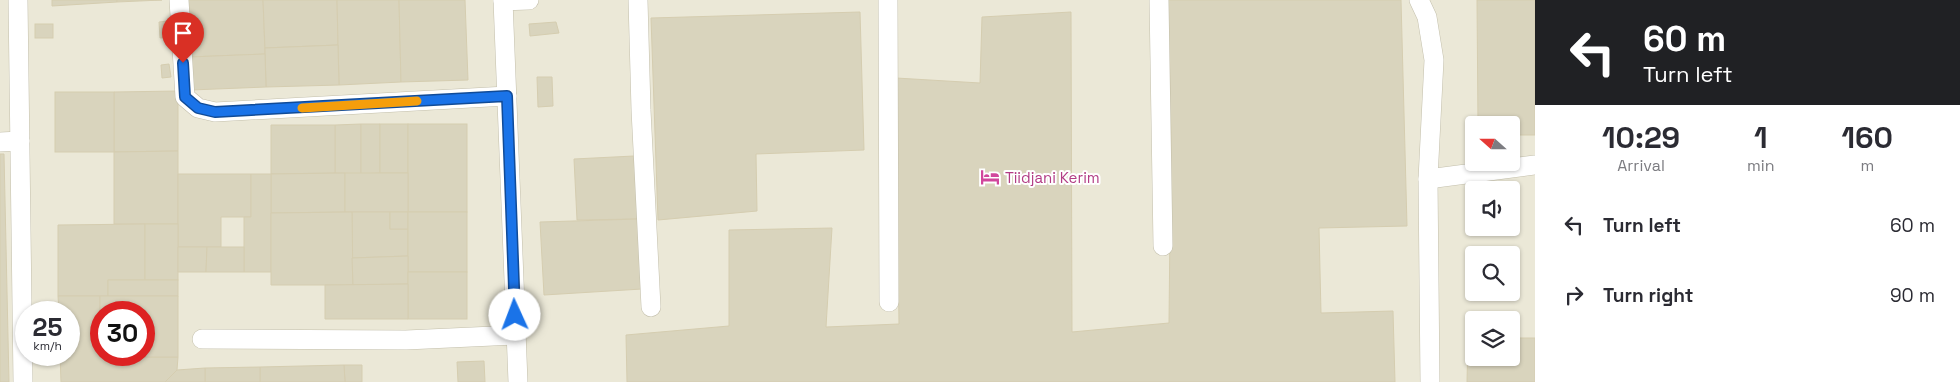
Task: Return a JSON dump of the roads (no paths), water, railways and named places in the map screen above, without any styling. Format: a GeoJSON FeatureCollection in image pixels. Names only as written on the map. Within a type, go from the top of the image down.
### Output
{"type":"FeatureCollection","features":[{"type":"Feature","properties":{"kind":"street"},"geometry":{"type":"LineString","coordinates":[[18,0],[23,382]]}},
{"type":"Feature","properties":{"kind":"street"},"geometry":{"type":"LineString","coordinates":[[179,0],[185,97],[198,108],[215,112],[507,96]]}},
{"type":"Feature","properties":{"kind":"street"},"geometry":{"type":"LineString","coordinates":[[518,382],[503,0],[529,0]]}},
{"type":"Feature","properties":{"kind":"street"},"geometry":{"type":"LineString","coordinates":[[638,0],[641,110],[651,307]]}},
{"type":"Feature","properties":{"kind":"street"},"geometry":{"type":"LineString","coordinates":[[888,0],[889,302]]}},
{"type":"Feature","properties":{"kind":"street"},"geometry":{"type":"LineString","coordinates":[[1159,0],[1163,246]]}},
{"type":"Feature","properties":{"kind":"street"},"geometry":{"type":"LineString","coordinates":[[1419,0],[1428,17],[1434,60],[1428,179],[1430,382]]}},
{"type":"Feature","properties":{"kind":"street"},"geometry":{"type":"LineString","coordinates":[[0,142],[20,140]]}},
{"type":"Feature","properties":{"kind":"street"},"geometry":{"type":"LineString","coordinates":[[1428,179],[1535,166]]}},
{"type":"Feature","properties":{"kind":"street"},"geometry":{"type":"LineString","coordinates":[[202,339],[406,340],[516,335]]}},
{"type":"Feature","properties":{"kind":"place","name":"Tiidjani Kerim"},"geometry":{"type":"Point","coordinates":[990,177]}}]}
